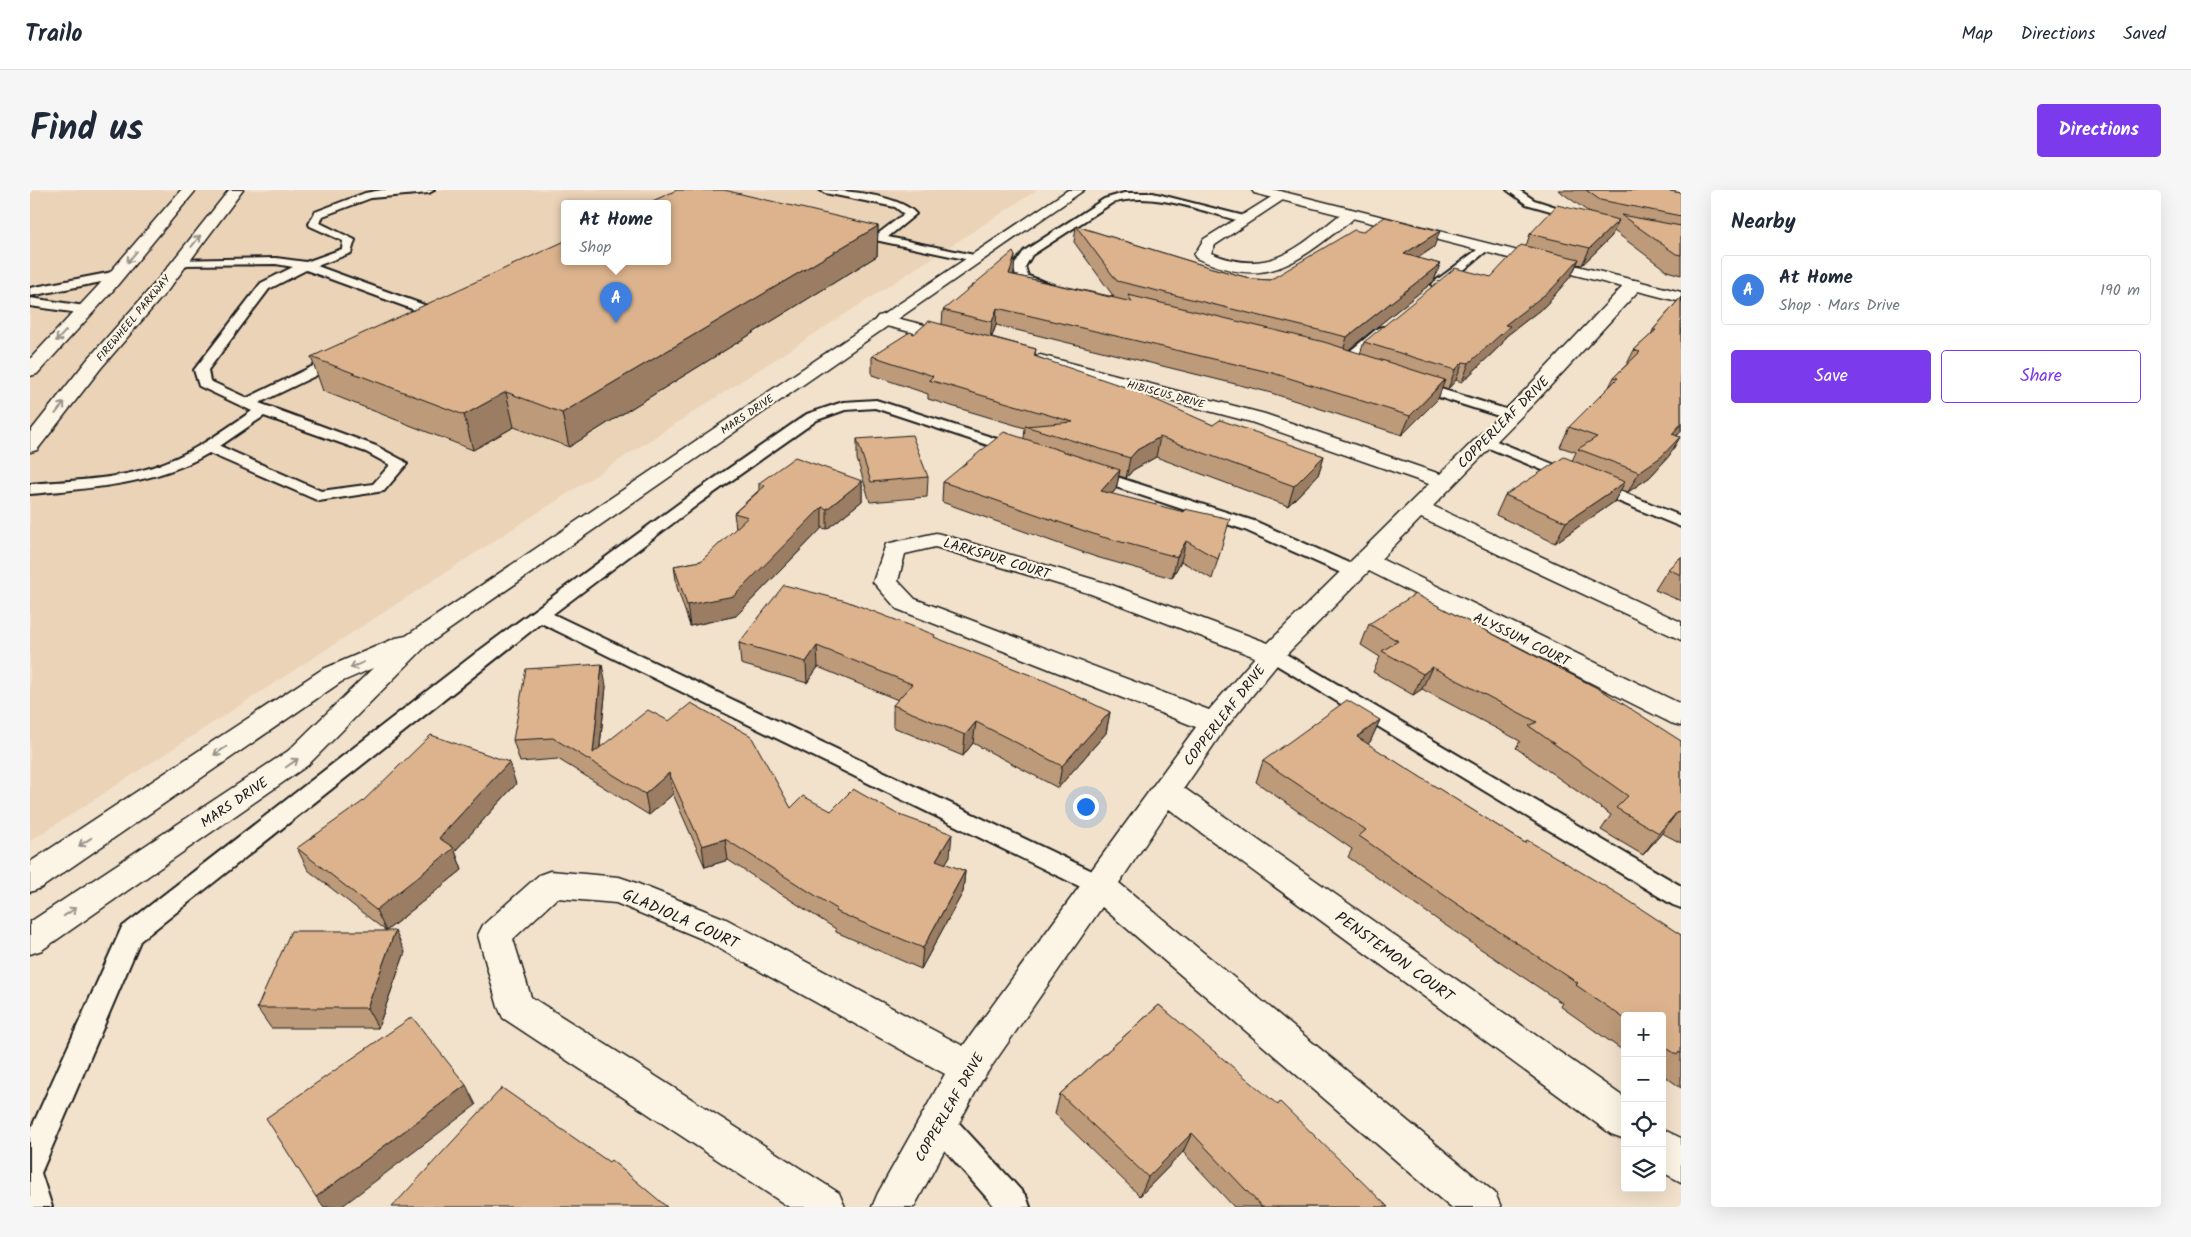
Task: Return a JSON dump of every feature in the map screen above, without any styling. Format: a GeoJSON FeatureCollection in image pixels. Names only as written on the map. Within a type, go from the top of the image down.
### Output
{"type":"FeatureCollection","features":[{"type":"Feature","properties":{"kind":"street"},"geometry":{"type":"LineString","coordinates":[[170,213],[167,205],[174,190]]}},
{"type":"Feature","properties":{"kind":"street"},"geometry":{"type":"LineString","coordinates":[[30,370],[118,274],[189,190]]}},
{"type":"Feature","properties":{"kind":"street","name":"FIREWHEEL PARKWAY"},"geometry":{"type":"LineString","coordinates":[[30,446],[236,190]]}},
{"type":"Feature","properties":{"kind":"street","name":"MARS DRIVE"},"geometry":{"type":"LineString","coordinates":[[30,940],[298,758],[418,639],[974,258],[1077,190]]}},
{"type":"Feature","properties":{"kind":"street"},"geometry":{"type":"LineString","coordinates":[[1259,190],[1681,297]]}},
{"type":"Feature","properties":{"kind":"street"},"geometry":{"type":"LineString","coordinates":[[1281,196],[1209,242],[1202,255],[1222,266],[1259,270],[1281,264],[1351,213]]}},
{"type":"Feature","properties":{"kind":"street","name":"COPPERLEAF DRIVE"},"geometry":{"type":"LineString","coordinates":[[892,1207],[969,1068],[1214,723],[1272,654],[1510,415],[1634,285]]}},
{"type":"Feature","properties":{"kind":"street"},"geometry":{"type":"LineString","coordinates":[[884,320],[971,343]]}},
{"type":"Feature","properties":{"kind":"street","name":"HIBISCUS DRIVE"},"geometry":{"type":"LineString","coordinates":[[1019,355],[1258,418],[1443,482]]}},
{"type":"Feature","properties":{"kind":"street"},"geometry":{"type":"LineString","coordinates":[[1418,508],[1681,632]]}},
{"type":"Feature","properties":{"kind":"street","name":"LARKSPUR COURT"},"geometry":{"type":"LineString","coordinates":[[1214,723],[906,604],[885,582],[894,549],[936,540],[1100,589],[1272,654]]}},
{"type":"Feature","properties":{"kind":"street","name":"ALYSSUM COURT"},"geometry":{"type":"LineString","coordinates":[[1359,566],[1681,716]]}},
{"type":"Feature","properties":{"kind":"street","name":"MARS DRIVE"},"geometry":{"type":"LineString","coordinates":[[30,879],[331,676],[418,639]]}},
{"type":"Feature","properties":{"kind":"street","name":"PENSTEMON COURT"},"geometry":{"type":"LineString","coordinates":[[1166,791],[1621,1119]]}},
{"type":"Feature","properties":{"kind":"street","name":"GLADIOLA COURT"},"geometry":{"type":"LineString","coordinates":[[825,1207],[516,1007],[495,935],[550,884],[619,890],[714,929],[969,1068]]}},
{"type":"Feature","properties":{"kind":"street"},"geometry":{"type":"LineString","coordinates":[[1099,885],[1481,1207]]}},
{"type":"Feature","properties":{"kind":"street"},"geometry":{"type":"LineString","coordinates":[[1666,1151],[1681,1162]]}},
{"type":"Feature","properties":{"kind":"lane"},"geometry":{"type":"LineString","coordinates":[[209,447],[319,496],[378,488],[399,464],[371,449],[262,410],[204,383],[201,370],[265,286],[306,266],[347,251],[349,240],[314,224],[319,214],[370,196],[397,191],[429,190]]}},
{"type":"Feature","properties":{"kind":"lane"},"geometry":{"type":"LineString","coordinates":[[825,190],[898,205],[911,214],[874,236],[974,258]]}},
{"type":"Feature","properties":{"kind":"lane"},"geometry":{"type":"LineString","coordinates":[[1512,190],[1530,202],[1555,211],[1594,220]]}},
{"type":"Feature","properties":{"kind":"lane"},"geometry":{"type":"LineString","coordinates":[[1061,291],[1023,278],[1018,267],[1028,253],[1108,201],[1124,196],[1152,196],[1244,219]]}},
{"type":"Feature","properties":{"kind":"lane"},"geometry":{"type":"LineString","coordinates":[[1425,296],[1485,247]]}},
{"type":"Feature","properties":{"kind":"lane"},"geometry":{"type":"LineString","coordinates":[[175,267],[306,266],[438,311],[410,325]]}},
{"type":"Feature","properties":{"kind":"lane"},"geometry":{"type":"LineString","coordinates":[[30,292],[118,274]]}},
{"type":"Feature","properties":{"kind":"lane"},"geometry":{"type":"LineString","coordinates":[[30,302],[85,310]]}},
{"type":"Feature","properties":{"kind":"lane"},"geometry":{"type":"LineString","coordinates":[[1344,363],[1396,320]]}},
{"type":"Feature","properties":{"kind":"lane"},"geometry":{"type":"LineString","coordinates":[[248,403],[352,353]]}},
{"type":"Feature","properties":{"kind":"lane"},"geometry":{"type":"LineString","coordinates":[[1331,358],[1361,368]]}},
{"type":"Feature","properties":{"kind":"lane"},"geometry":{"type":"LineString","coordinates":[[1406,382],[1510,415]]}},
{"type":"Feature","properties":{"kind":"lane"},"geometry":{"type":"LineString","coordinates":[[30,1164],[131,934],[483,657],[695,499],[812,417],[843,406],[876,404],[1035,456]]}},
{"type":"Feature","properties":{"kind":"lane"},"geometry":{"type":"LineString","coordinates":[[30,489],[130,478],[170,467],[209,447],[262,410]]}},
{"type":"Feature","properties":{"kind":"lane"},"geometry":{"type":"LineString","coordinates":[[1484,441],[1680,520]]}},
{"type":"Feature","properties":{"kind":"lane"},"geometry":{"type":"LineString","coordinates":[[1073,468],[1251,526],[1359,566]]}},
{"type":"Feature","properties":{"kind":"lane"},"geometry":{"type":"LineString","coordinates":[[540,614],[1099,885]]}},
{"type":"Feature","properties":{"kind":"lane"},"geometry":{"type":"LineString","coordinates":[[1272,654],[1681,898]]}},
{"type":"Feature","properties":{"kind":"lane"},"geometry":{"type":"LineString","coordinates":[[939,1122],[1015,1207]]}},
{"type":"Feature","properties":{"kind":"lane"},"geometry":{"type":"LineString","coordinates":[[30,1182],[37,1207]]}},
{"type":"Feature","properties":{"kind":"shaded area"},"geometry":{"type":"Polygon","coordinates":[[[30,190],[1037,190],[30,841],[30,190]]]}},
{"type":"Feature","properties":{"kind":"building"},"geometry":{"type":"Polygon","coordinates":[[[677,190],[724,190],[878,226],[562,413],[506,392],[464,415],[311,357],[561,243],[561,265],[671,265],[671,200],[655,200],[677,190]]]}},
{"type":"Feature","properties":{"kind":"building"},"geometry":{"type":"Polygon","coordinates":[[[1586,190],[1665,190],[1681,193],[1681,216],[1600,200],[1586,190]]]}},
{"type":"Feature","properties":{"kind":"building"},"geometry":{"type":"Polygon","coordinates":[[[1557,205],[1619,220],[1590,248],[1530,234],[1557,205]]]}},
{"type":"Feature","properties":{"kind":"building"},"geometry":{"type":"Polygon","coordinates":[[[1621,215],[1681,226],[1681,255],[1676,254],[1621,215]]]}},
{"type":"Feature","properties":{"kind":"building"},"geometry":{"type":"Polygon","coordinates":[[[1385,217],[1440,231],[1404,254],[1440,264],[1347,337],[1117,281],[1076,226],[1212,268],[1253,279],[1270,280],[1354,230],[1362,232],[1385,217]]]}},
{"type":"Feature","properties":{"kind":"building"},"geometry":{"type":"Polygon","coordinates":[[[1521,245],[1579,259],[1552,289],[1505,325],[1510,326],[1469,363],[1463,362],[1455,370],[1364,342],[1455,268],[1491,277],[1521,245]]]}},
{"type":"Feature","properties":{"kind":"building"},"geometry":{"type":"Polygon","coordinates":[[[1013,252],[1015,256],[1009,274],[1132,302],[1128,295],[1324,342],[1445,380],[1410,416],[1273,373],[997,308],[992,322],[943,310],[1013,252]]]}},
{"type":"Feature","properties":{"kind":"building"},"geometry":{"type":"Polygon","coordinates":[[[1681,297],[1681,424],[1672,434],[1680,437],[1661,457],[1639,472],[1578,449],[1597,437],[1569,427],[1618,378],[1614,377],[1640,352],[1634,350],[1656,330],[1653,330],[1681,297]]]}},
{"type":"Feature","properties":{"kind":"building"},"geometry":{"type":"Polygon","coordinates":[[[929,321],[1036,349],[1034,356],[1131,389],[1213,425],[1220,420],[1324,456],[1294,486],[1160,437],[1137,450],[1130,458],[1025,426],[1073,422],[929,380],[933,376],[872,356],[910,332],[914,334],[929,321]]]}},
{"type":"Feature","properties":{"kind":"building"},"geometry":{"type":"Polygon","coordinates":[[[1004,432],[1120,470],[1101,491],[1184,512],[1185,509],[1230,519],[1218,559],[1186,541],[1177,557],[1099,536],[943,482],[1004,432]]]}},
{"type":"Feature","properties":{"kind":"building"},"geometry":{"type":"Polygon","coordinates":[[[912,435],[928,477],[871,482],[857,439],[912,435]]]}},
{"type":"Feature","properties":{"kind":"building"},"geometry":{"type":"Polygon","coordinates":[[[795,457],[862,481],[827,509],[822,507],[734,596],[687,605],[674,566],[701,561],[748,517],[734,513],[765,486],[759,483],[795,457]]]}},
{"type":"Feature","properties":{"kind":"building"},"geometry":{"type":"Polygon","coordinates":[[[1564,457],[1625,482],[1566,522],[1505,495],[1564,457]]]}},
{"type":"Feature","properties":{"kind":"building"},"geometry":{"type":"Polygon","coordinates":[[[1681,557],[1681,575],[1668,569],[1681,557]]]}},
{"type":"Feature","properties":{"kind":"building"},"geometry":{"type":"Polygon","coordinates":[[[784,585],[846,601],[935,635],[934,637],[1048,682],[1110,712],[1062,766],[976,722],[965,735],[893,705],[912,684],[817,646],[806,662],[739,643],[784,585]]]}},
{"type":"Feature","properties":{"kind":"building"},"geometry":{"type":"Polygon","coordinates":[[[1415,594],[1603,691],[1681,741],[1681,813],[1678,811],[1659,833],[1616,808],[1628,796],[1529,726],[1537,722],[1432,667],[1423,674],[1382,651],[1398,641],[1369,624],[1415,594]]]}},
{"type":"Feature","properties":{"kind":"building"},"geometry":{"type":"Polygon","coordinates":[[[602,664],[593,753],[648,710],[669,721],[691,703],[751,736],[791,808],[803,796],[831,811],[853,789],[897,814],[952,834],[936,860],[965,871],[923,948],[835,911],[837,909],[725,839],[702,846],[669,773],[645,794],[553,738],[513,740],[526,669],[602,664]]]}},
{"type":"Feature","properties":{"kind":"building"},"geometry":{"type":"Polygon","coordinates":[[[1347,700],[1380,720],[1357,737],[1525,843],[1527,840],[1623,897],[1681,935],[1681,1054],[1679,1052],[1677,1055],[1666,1048],[1666,1012],[1621,1012],[1621,1016],[1576,985],[1578,983],[1454,902],[1359,836],[1366,830],[1263,761],[1347,700]]]}},
{"type":"Feature","properties":{"kind":"building"},"geometry":{"type":"Polygon","coordinates":[[[431,735],[509,762],[439,838],[454,848],[376,910],[297,848],[362,802],[431,735]]]}},
{"type":"Feature","properties":{"kind":"building"},"geometry":{"type":"Polygon","coordinates":[[[291,931],[395,931],[367,1008],[257,1008],[291,931]]]}},
{"type":"Feature","properties":{"kind":"building"},"geometry":{"type":"Polygon","coordinates":[[[1159,1005],[1278,1105],[1280,1102],[1388,1207],[1262,1207],[1192,1133],[1148,1177],[1060,1094],[1159,1005]]]}},
{"type":"Feature","properties":{"kind":"building"},"geometry":{"type":"Polygon","coordinates":[[[412,1017],[466,1085],[316,1197],[266,1118],[412,1017]]]}},
{"type":"Feature","properties":{"kind":"building"},"geometry":{"type":"Polygon","coordinates":[[[502,1088],[609,1162],[611,1160],[667,1207],[392,1207],[502,1088]]]}},
{"type":"Feature","properties":{"kind":"place","name":"At Home"},"geometry":{"type":"Point","coordinates":[616,323]}}]}
